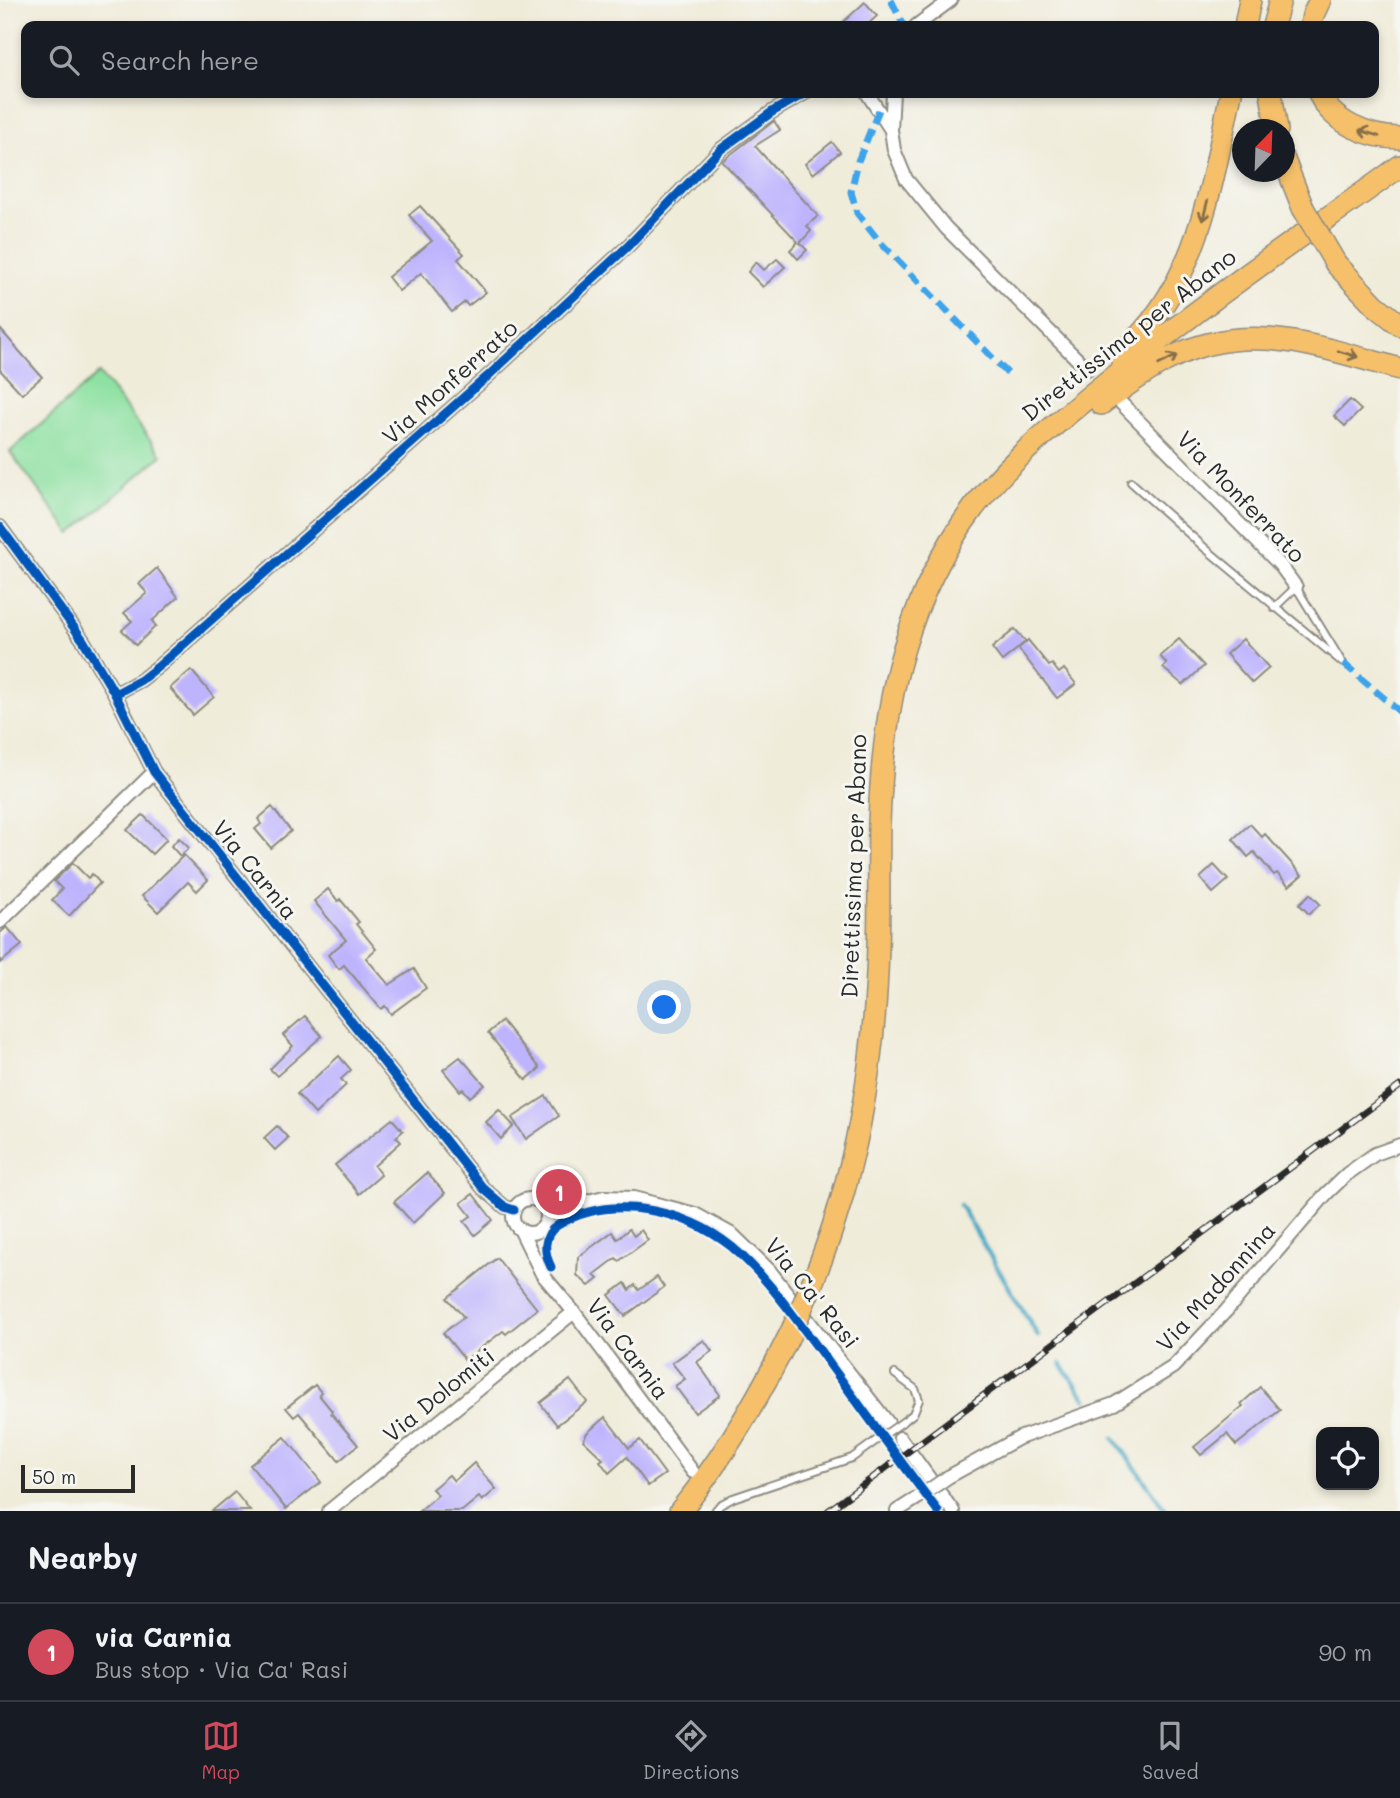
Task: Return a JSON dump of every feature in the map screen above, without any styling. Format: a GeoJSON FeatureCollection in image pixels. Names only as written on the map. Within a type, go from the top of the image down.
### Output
{"type":"FeatureCollection","features":[{"type":"Feature","properties":{"kind":"highway"},"geometry":{"type":"LineString","coordinates":[[1246,21],[1250,0]]}},
{"type":"Feature","properties":{"kind":"highway"},"geometry":{"type":"LineString","coordinates":[[1274,21],[1280,0]]}},
{"type":"Feature","properties":{"kind":"highway"},"geometry":{"type":"LineString","coordinates":[[1312,21],[1320,0]]}},
{"type":"Feature","properties":{"kind":"highway"},"geometry":{"type":"LineString","coordinates":[[1027,447],[1068,400],[1149,327],[1175,287],[1200,229],[1230,98]]}},
{"type":"Feature","properties":{"kind":"highway"},"geometry":{"type":"LineString","coordinates":[[1272,98],[1275,119]]}},
{"type":"Feature","properties":{"kind":"highway"},"geometry":{"type":"LineString","coordinates":[[1321,98],[1340,118],[1357,129],[1376,136],[1400,138]]}},
{"type":"Feature","properties":{"kind":"highway","name":"Direttissima per Abano"},"geometry":{"type":"LineString","coordinates":[[680,1511],[696,1492],[753,1404],[793,1328],[823,1258],[853,1163],[870,1067],[878,946],[881,779],[887,714],[895,676],[918,607],[950,543],[979,501],[1027,447],[1149,348],[1400,166]]}},
{"type":"Feature","properties":{"kind":"highway","name":"Direttissima per Abano"},"geometry":{"type":"LineString","coordinates":[[1344,208],[1400,181]]}},
{"type":"Feature","properties":{"kind":"highway"},"geometry":{"type":"LineString","coordinates":[[1293,182],[1303,208],[1336,264],[1375,305],[1400,325]]}},
{"type":"Feature","properties":{"kind":"highway"},"geometry":{"type":"LineString","coordinates":[[1027,447],[1087,414],[1171,357],[1206,345],[1236,339],[1295,341],[1400,369]]}},
{"type":"Feature","properties":{"kind":"street"},"geometry":{"type":"LineString","coordinates":[[923,21],[951,0]]}},
{"type":"Feature","properties":{"kind":"street","name":"Via Monferrato"},"geometry":{"type":"LineString","coordinates":[[115,694],[141,680],[160,665],[488,376],[643,232],[720,150],[772,112],[796,98]]}},
{"type":"Feature","properties":{"kind":"street"},"geometry":{"type":"LineString","coordinates":[[870,98],[891,130]]}},
{"type":"Feature","properties":{"kind":"street"},"geometry":{"type":"LineString","coordinates":[[893,98],[891,130],[894,150],[905,179],[925,205],[1087,369]]}},
{"type":"Feature","properties":{"kind":"street","name":"Via Monferrato"},"geometry":{"type":"LineString","coordinates":[[1121,402],[1280,565],[1296,587]]}},
{"type":"Feature","properties":{"kind":"street","name":"Via Carnia"},"geometry":{"type":"LineString","coordinates":[[0,527],[83,640],[115,694],[153,772],[492,1197],[505,1207],[518,1205]]}},
{"type":"Feature","properties":{"kind":"street"},"geometry":{"type":"LineString","coordinates":[[0,922],[153,772]]}},
{"type":"Feature","properties":{"kind":"street","name":"Via Madonnina"},"geometry":{"type":"LineString","coordinates":[[897,1511],[948,1477],[1019,1437],[1114,1404],[1174,1367],[1226,1311],[1326,1194],[1376,1154],[1400,1145]]}},
{"type":"Feature","properties":{"kind":"street","name":"Via Ca' Rasi"},"geometry":{"type":"LineString","coordinates":[[540,1202],[604,1197],[634,1199],[695,1214],[733,1235],[769,1270],[888,1423]]}},
{"type":"Feature","properties":{"kind":"street"},"geometry":{"type":"LineString","coordinates":[[537,1231],[525,1232],[513,1220],[518,1205],[534,1200],[540,1202],[547,1217]]}},
{"type":"Feature","properties":{"kind":"street"},"geometry":{"type":"LineString","coordinates":[[532,1251],[537,1231],[561,1200]]}},
{"type":"Feature","properties":{"kind":"street","name":"Via Carnia"},"geometry":{"type":"LineString","coordinates":[[520,1229],[542,1274],[575,1312],[693,1472]]}},
{"type":"Feature","properties":{"kind":"street","name":"Via Dolomiti"},"geometry":{"type":"LineString","coordinates":[[329,1511],[575,1312]]}},
{"type":"Feature","properties":{"kind":"street"},"geometry":{"type":"LineString","coordinates":[[900,1438],[953,1511]]}},
{"type":"Feature","properties":{"kind":"lane"},"geometry":{"type":"LineString","coordinates":[[1131,482],[1274,608],[1296,587]]}},
{"type":"Feature","properties":{"kind":"lane","name":"Via Monferrato"},"geometry":{"type":"LineString","coordinates":[[1274,608],[1343,663],[1296,587]]}},
{"type":"Feature","properties":{"kind":"lane"},"geometry":{"type":"LineString","coordinates":[[715,1511],[733,1497],[852,1458],[913,1414],[919,1400],[915,1389],[895,1374]]}},
{"type":"Feature","properties":{"kind":"green space"},"geometry":{"type":"Polygon","coordinates":[[[99,373],[162,455],[71,534],[10,452],[99,373]]]}},
{"type":"Feature","properties":{"kind":"building"},"geometry":{"type":"Polygon","coordinates":[[[865,2],[877,16],[872,21],[844,21],[865,2]]]}},
{"type":"Feature","properties":{"kind":"building"},"geometry":{"type":"Polygon","coordinates":[[[774,121],[780,130],[755,146],[818,216],[807,226],[811,231],[800,243],[807,250],[798,259],[790,250],[798,242],[722,161],[774,121]]]}},
{"type":"Feature","properties":{"kind":"building"},"geometry":{"type":"Polygon","coordinates":[[[832,142],[840,152],[813,174],[805,164],[832,142]]]}},
{"type":"Feature","properties":{"kind":"building"},"geometry":{"type":"Polygon","coordinates":[[[420,206],[464,254],[458,259],[486,292],[468,306],[465,302],[452,312],[421,273],[399,291],[388,277],[432,241],[409,215],[420,206]]]}},
{"type":"Feature","properties":{"kind":"building"},"geometry":{"type":"Polygon","coordinates":[[[777,259],[785,267],[763,287],[748,272],[756,262],[764,270],[777,259]]]}},
{"type":"Feature","properties":{"kind":"building"},"geometry":{"type":"Polygon","coordinates":[[[0,329],[42,377],[22,394],[0,370],[0,329]]]}},
{"type":"Feature","properties":{"kind":"building"},"geometry":{"type":"Polygon","coordinates":[[[1350,400],[1361,410],[1345,426],[1334,416],[1350,400]]]}},
{"type":"Feature","properties":{"kind":"building"},"geometry":{"type":"Polygon","coordinates":[[[157,568],[178,597],[152,621],[156,626],[136,645],[122,630],[132,621],[124,613],[147,593],[139,584],[157,568]]]}},
{"type":"Feature","properties":{"kind":"building"},"geometry":{"type":"Polygon","coordinates":[[[1015,629],[1026,642],[1002,661],[992,648],[1015,629]]]}},
{"type":"Feature","properties":{"kind":"building"},"geometry":{"type":"Polygon","coordinates":[[[1179,639],[1204,666],[1183,685],[1163,668],[1167,664],[1160,656],[1179,639]]]}},
{"type":"Feature","properties":{"kind":"building"},"geometry":{"type":"Polygon","coordinates":[[[1243,639],[1269,668],[1252,683],[1226,654],[1243,639]]]}},
{"type":"Feature","properties":{"kind":"building"},"geometry":{"type":"Polygon","coordinates":[[[1028,640],[1049,666],[1052,664],[1059,673],[1064,669],[1076,684],[1057,698],[1018,648],[1028,640]]]}},
{"type":"Feature","properties":{"kind":"building"},"geometry":{"type":"Polygon","coordinates":[[[191,670],[214,697],[193,715],[170,688],[191,670]]]}},
{"type":"Feature","properties":{"kind":"building"},"geometry":{"type":"Polygon","coordinates":[[[272,807],[291,831],[271,848],[255,829],[261,824],[258,819],[272,807]]]}},
{"type":"Feature","properties":{"kind":"building"},"geometry":{"type":"Polygon","coordinates":[[[143,815],[167,839],[152,854],[127,830],[143,815]]]}},
{"type":"Feature","properties":{"kind":"building"},"geometry":{"type":"Polygon","coordinates":[[[1250,824],[1262,837],[1265,834],[1302,875],[1289,886],[1277,873],[1274,875],[1254,852],[1248,857],[1233,839],[1250,824]]]}},
{"type":"Feature","properties":{"kind":"building"},"geometry":{"type":"Polygon","coordinates":[[[179,838],[189,848],[180,856],[171,846],[179,838]]]}},
{"type":"Feature","properties":{"kind":"building"},"geometry":{"type":"Polygon","coordinates":[[[184,855],[208,880],[197,891],[188,882],[158,912],[142,896],[184,855]]]}},
{"type":"Feature","properties":{"kind":"building"},"geometry":{"type":"Polygon","coordinates":[[[73,863],[88,878],[92,874],[100,883],[69,916],[52,900],[62,889],[54,881],[73,863]]]}},
{"type":"Feature","properties":{"kind":"building"},"geometry":{"type":"Polygon","coordinates":[[[1214,865],[1228,880],[1213,893],[1200,878],[1214,865]]]}},
{"type":"Feature","properties":{"kind":"building"},"geometry":{"type":"Polygon","coordinates":[[[328,889],[359,922],[356,924],[376,949],[366,958],[389,985],[414,969],[426,988],[391,1014],[385,1006],[381,1009],[344,965],[339,969],[328,955],[346,940],[314,901],[328,889]]]}},
{"type":"Feature","properties":{"kind":"building"},"geometry":{"type":"Polygon","coordinates":[[[1310,894],[1320,904],[1309,914],[1299,904],[1310,894]]]}},
{"type":"Feature","properties":{"kind":"building"},"geometry":{"type":"Polygon","coordinates":[[[7,927],[22,945],[0,963],[0,933],[7,927]]]}},
{"type":"Feature","properties":{"kind":"building"},"geometry":{"type":"Polygon","coordinates":[[[305,1016],[322,1036],[277,1076],[270,1069],[293,1046],[283,1035],[305,1016]]]}},
{"type":"Feature","properties":{"kind":"building"},"geometry":{"type":"Polygon","coordinates":[[[502,1021],[540,1068],[526,1080],[488,1033],[502,1021]]]}},
{"type":"Feature","properties":{"kind":"building"},"geometry":{"type":"Polygon","coordinates":[[[339,1056],[351,1070],[341,1079],[346,1085],[315,1114],[297,1094],[339,1056]]]}},
{"type":"Feature","properties":{"kind":"building"},"geometry":{"type":"Polygon","coordinates":[[[460,1057],[485,1085],[470,1097],[463,1089],[460,1091],[443,1070],[460,1057]]]}},
{"type":"Feature","properties":{"kind":"building"},"geometry":{"type":"Polygon","coordinates":[[[546,1096],[559,1116],[526,1139],[512,1118],[546,1096]]]}},
{"type":"Feature","properties":{"kind":"building"},"geometry":{"type":"Polygon","coordinates":[[[499,1110],[514,1126],[501,1139],[486,1122],[499,1110]]]}},
{"type":"Feature","properties":{"kind":"building"},"geometry":{"type":"Polygon","coordinates":[[[392,1119],[403,1131],[396,1137],[401,1142],[374,1166],[381,1175],[359,1194],[335,1165],[392,1119]]]}},
{"type":"Feature","properties":{"kind":"building"},"geometry":{"type":"Polygon","coordinates":[[[277,1126],[288,1138],[275,1150],[264,1138],[277,1126]]]}},
{"type":"Feature","properties":{"kind":"building"},"geometry":{"type":"Polygon","coordinates":[[[427,1173],[445,1193],[413,1223],[394,1202],[427,1173]]]}},
{"type":"Feature","properties":{"kind":"building"},"geometry":{"type":"Polygon","coordinates":[[[473,1194],[493,1220],[475,1235],[464,1221],[471,1216],[461,1203],[473,1194]]]}},
{"type":"Feature","properties":{"kind":"building"},"geometry":{"type":"Polygon","coordinates":[[[629,1229],[634,1236],[641,1230],[648,1240],[619,1261],[616,1258],[594,1275],[598,1279],[589,1286],[577,1275],[578,1257],[612,1232],[617,1239],[629,1229]]]}},
{"type":"Feature","properties":{"kind":"building"},"geometry":{"type":"Polygon","coordinates":[[[497,1258],[537,1309],[506,1334],[503,1331],[465,1360],[443,1333],[464,1317],[447,1298],[497,1258]]]}},
{"type":"Feature","properties":{"kind":"building"},"geometry":{"type":"Polygon","coordinates":[[[657,1277],[664,1287],[625,1316],[609,1295],[625,1283],[629,1290],[635,1285],[639,1290],[657,1277]]]}},
{"type":"Feature","properties":{"kind":"building"},"geometry":{"type":"Polygon","coordinates":[[[704,1340],[712,1351],[697,1362],[720,1395],[695,1413],[675,1386],[685,1379],[672,1363],[704,1340]]]}},
{"type":"Feature","properties":{"kind":"building"},"geometry":{"type":"Polygon","coordinates":[[[570,1380],[587,1402],[557,1425],[540,1403],[570,1380]]]}},
{"type":"Feature","properties":{"kind":"building"},"geometry":{"type":"Polygon","coordinates":[[[315,1385],[331,1413],[358,1445],[339,1461],[299,1413],[294,1417],[286,1408],[315,1385]]]}},
{"type":"Feature","properties":{"kind":"building"},"geometry":{"type":"Polygon","coordinates":[[[1260,1387],[1280,1410],[1236,1445],[1227,1434],[1201,1455],[1194,1447],[1243,1406],[1241,1404],[1260,1387]]]}},
{"type":"Feature","properties":{"kind":"building"},"geometry":{"type":"Polygon","coordinates":[[[605,1417],[629,1448],[640,1440],[665,1474],[648,1486],[627,1457],[609,1473],[600,1461],[603,1459],[583,1440],[605,1417]]]}},
{"type":"Feature","properties":{"kind":"building"},"geometry":{"type":"Polygon","coordinates":[[[285,1437],[321,1482],[286,1509],[250,1465],[285,1437]]]}},
{"type":"Feature","properties":{"kind":"building"},"geometry":{"type":"Polygon","coordinates":[[[474,1463],[496,1489],[482,1501],[479,1497],[462,1511],[419,1511],[438,1495],[432,1489],[449,1475],[454,1481],[474,1463]]]}},
{"type":"Feature","properties":{"kind":"building"},"geometry":{"type":"Polygon","coordinates":[[[235,1492],[250,1511],[212,1511],[235,1492]]]}},
{"type":"Feature","properties":{"kind":"waterway"},"geometry":{"type":"LineString","coordinates":[[960,1205],[1038,1336]]}},
{"type":"Feature","properties":{"kind":"waterway"},"geometry":{"type":"LineString","coordinates":[[1061,1364],[1086,1399]]}},
{"type":"Feature","properties":{"kind":"waterway"},"geometry":{"type":"LineString","coordinates":[[1114,1438],[1166,1511]]}},
{"type":"Feature","properties":{"kind":"railway"},"geometry":{"type":"LineString","coordinates":[[828,1511],[1400,1086]]}},
{"type":"Feature","properties":{"kind":"marked path"},"geometry":{"type":"LineString","coordinates":[[891,0],[902,21]]}},
{"type":"Feature","properties":{"kind":"marked path"},"geometry":{"type":"LineString","coordinates":[[879,110],[858,161],[851,192],[857,213],[879,241],[1010,376]]}},
{"type":"Feature","properties":{"kind":"marked path"},"geometry":{"type":"LineString","coordinates":[[1343,663],[1400,712]]}},
{"type":"Feature","properties":{"kind":"cycle path"},"geometry":{"type":"LineString","coordinates":[[115,694],[141,680],[160,665],[488,376],[627,247],[720,150],[772,112],[796,98]]}},
{"type":"Feature","properties":{"kind":"cycle path"},"geometry":{"type":"LineString","coordinates":[[0,527],[83,640],[115,694],[154,772],[483,1188],[505,1207],[514,1210]]}},
{"type":"Feature","properties":{"kind":"cycle path"},"geometry":{"type":"LineString","coordinates":[[551,1267],[546,1244],[553,1229],[579,1215],[601,1210],[647,1210],[670,1215],[713,1234],[744,1258],[776,1293],[938,1511]]}},
{"type":"Feature","properties":{"kind":"place","name":"via Carnia"},"geometry":{"type":"Point","coordinates":[559,1192]}}]}
